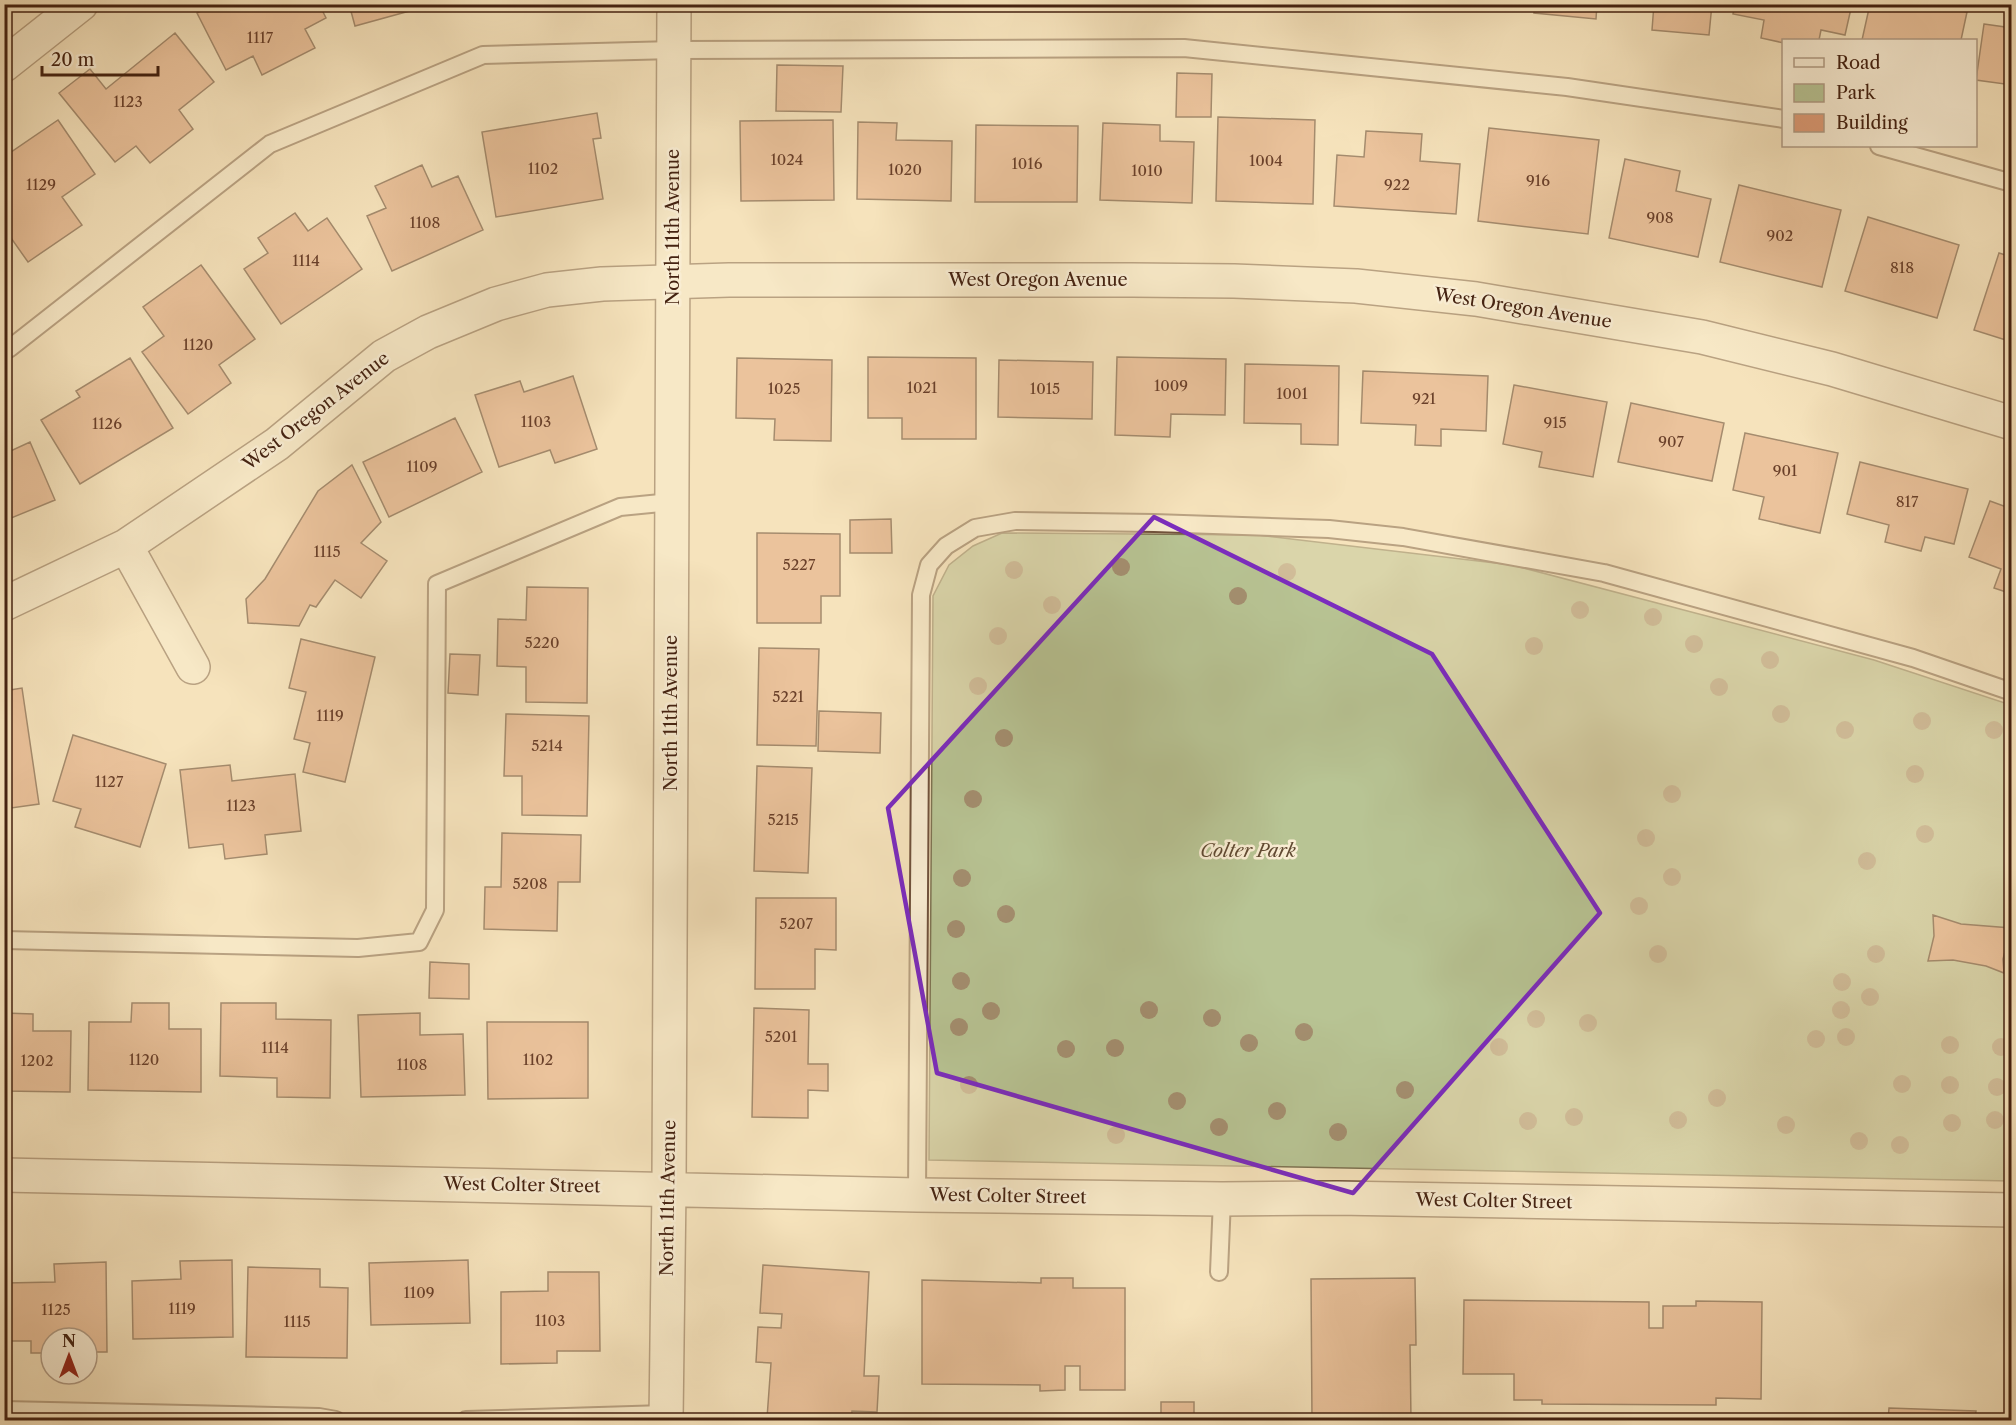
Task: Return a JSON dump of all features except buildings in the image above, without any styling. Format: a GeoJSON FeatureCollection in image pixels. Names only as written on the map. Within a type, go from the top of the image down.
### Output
{"type":"FeatureCollection","features":[{"type":"Feature","properties":{"kind":"street"},"geometry":{"type":"LineString","coordinates":[[4,65],[81,4]]}},
{"type":"Feature","properties":{"kind":"street","name":"North 11th Avenue"},"geometry":{"type":"LineString","coordinates":[[666,1417],[674,4]]}},
{"type":"Feature","properties":{"kind":"street","name":"West Oregon Avenue"},"geometry":{"type":"LineString","coordinates":[[4,604],[126,546],[277,444],[384,356],[428,332],[496,304],[547,290],[602,284],[729,279],[1234,281],[1356,286],[1476,299],[1702,338],[1832,369],[2012,423]]}},
{"type":"Feature","properties":{"kind":"street"},"geometry":{"type":"LineString","coordinates":[[126,546],[193,667]]}},
{"type":"Feature","properties":{"kind":"street","name":"West Colter Street"},"geometry":{"type":"LineString","coordinates":[[4,1175],[917,1195],[1222,1199],[1349,1198],[2012,1210]]}},
{"type":"Feature","properties":{"kind":"lane"},"geometry":{"type":"LineString","coordinates":[[4,351],[270,144],[483,55],[674,50],[1184,48],[1567,87],[1782,119]]}},
{"type":"Feature","properties":{"kind":"lane"},"geometry":{"type":"LineString","coordinates":[[1883,147],[2012,183]]}},
{"type":"Feature","properties":{"kind":"lane"},"geometry":{"type":"LineString","coordinates":[[4,940],[358,948],[419,942],[435,910],[437,584],[620,507],[671,502]]}},
{"type":"Feature","properties":{"kind":"lane"},"geometry":{"type":"LineString","coordinates":[[917,1195],[921,595],[929,565],[946,546],[975,528],[1015,521],[1154,523],[1329,529],[1403,537],[1604,573],[1913,658],[2012,692]]}},
{"type":"Feature","properties":{"kind":"lane"},"geometry":{"type":"LineString","coordinates":[[1220,1272],[1222,1199]]}},
{"type":"Feature","properties":{"kind":"lane"},"geometry":{"type":"LineString","coordinates":[[4,1410],[320,1417],[336,1420]]}},
{"type":"Feature","properties":{"kind":"lane"},"geometry":{"type":"LineString","coordinates":[[466,1420],[666,1417]]}},
{"type":"Feature","properties":{"kind":"highlighted area"},"geometry":{"type":"Polygon","coordinates":[[[1154,517],[1432,654],[1600,913],[1353,1193],[937,1073],[888,808],[1154,517]]]}},
{"type":"Feature","properties":{"kind":"green space","name":"Colter Park"},"geometry":{"type":"Polygon","coordinates":[[[1002,533],[1258,535],[1512,565],[1874,660],[2011,705],[2011,1181],[929,1160],[933,596],[949,565],[973,546],[1002,533]]]}}]}
